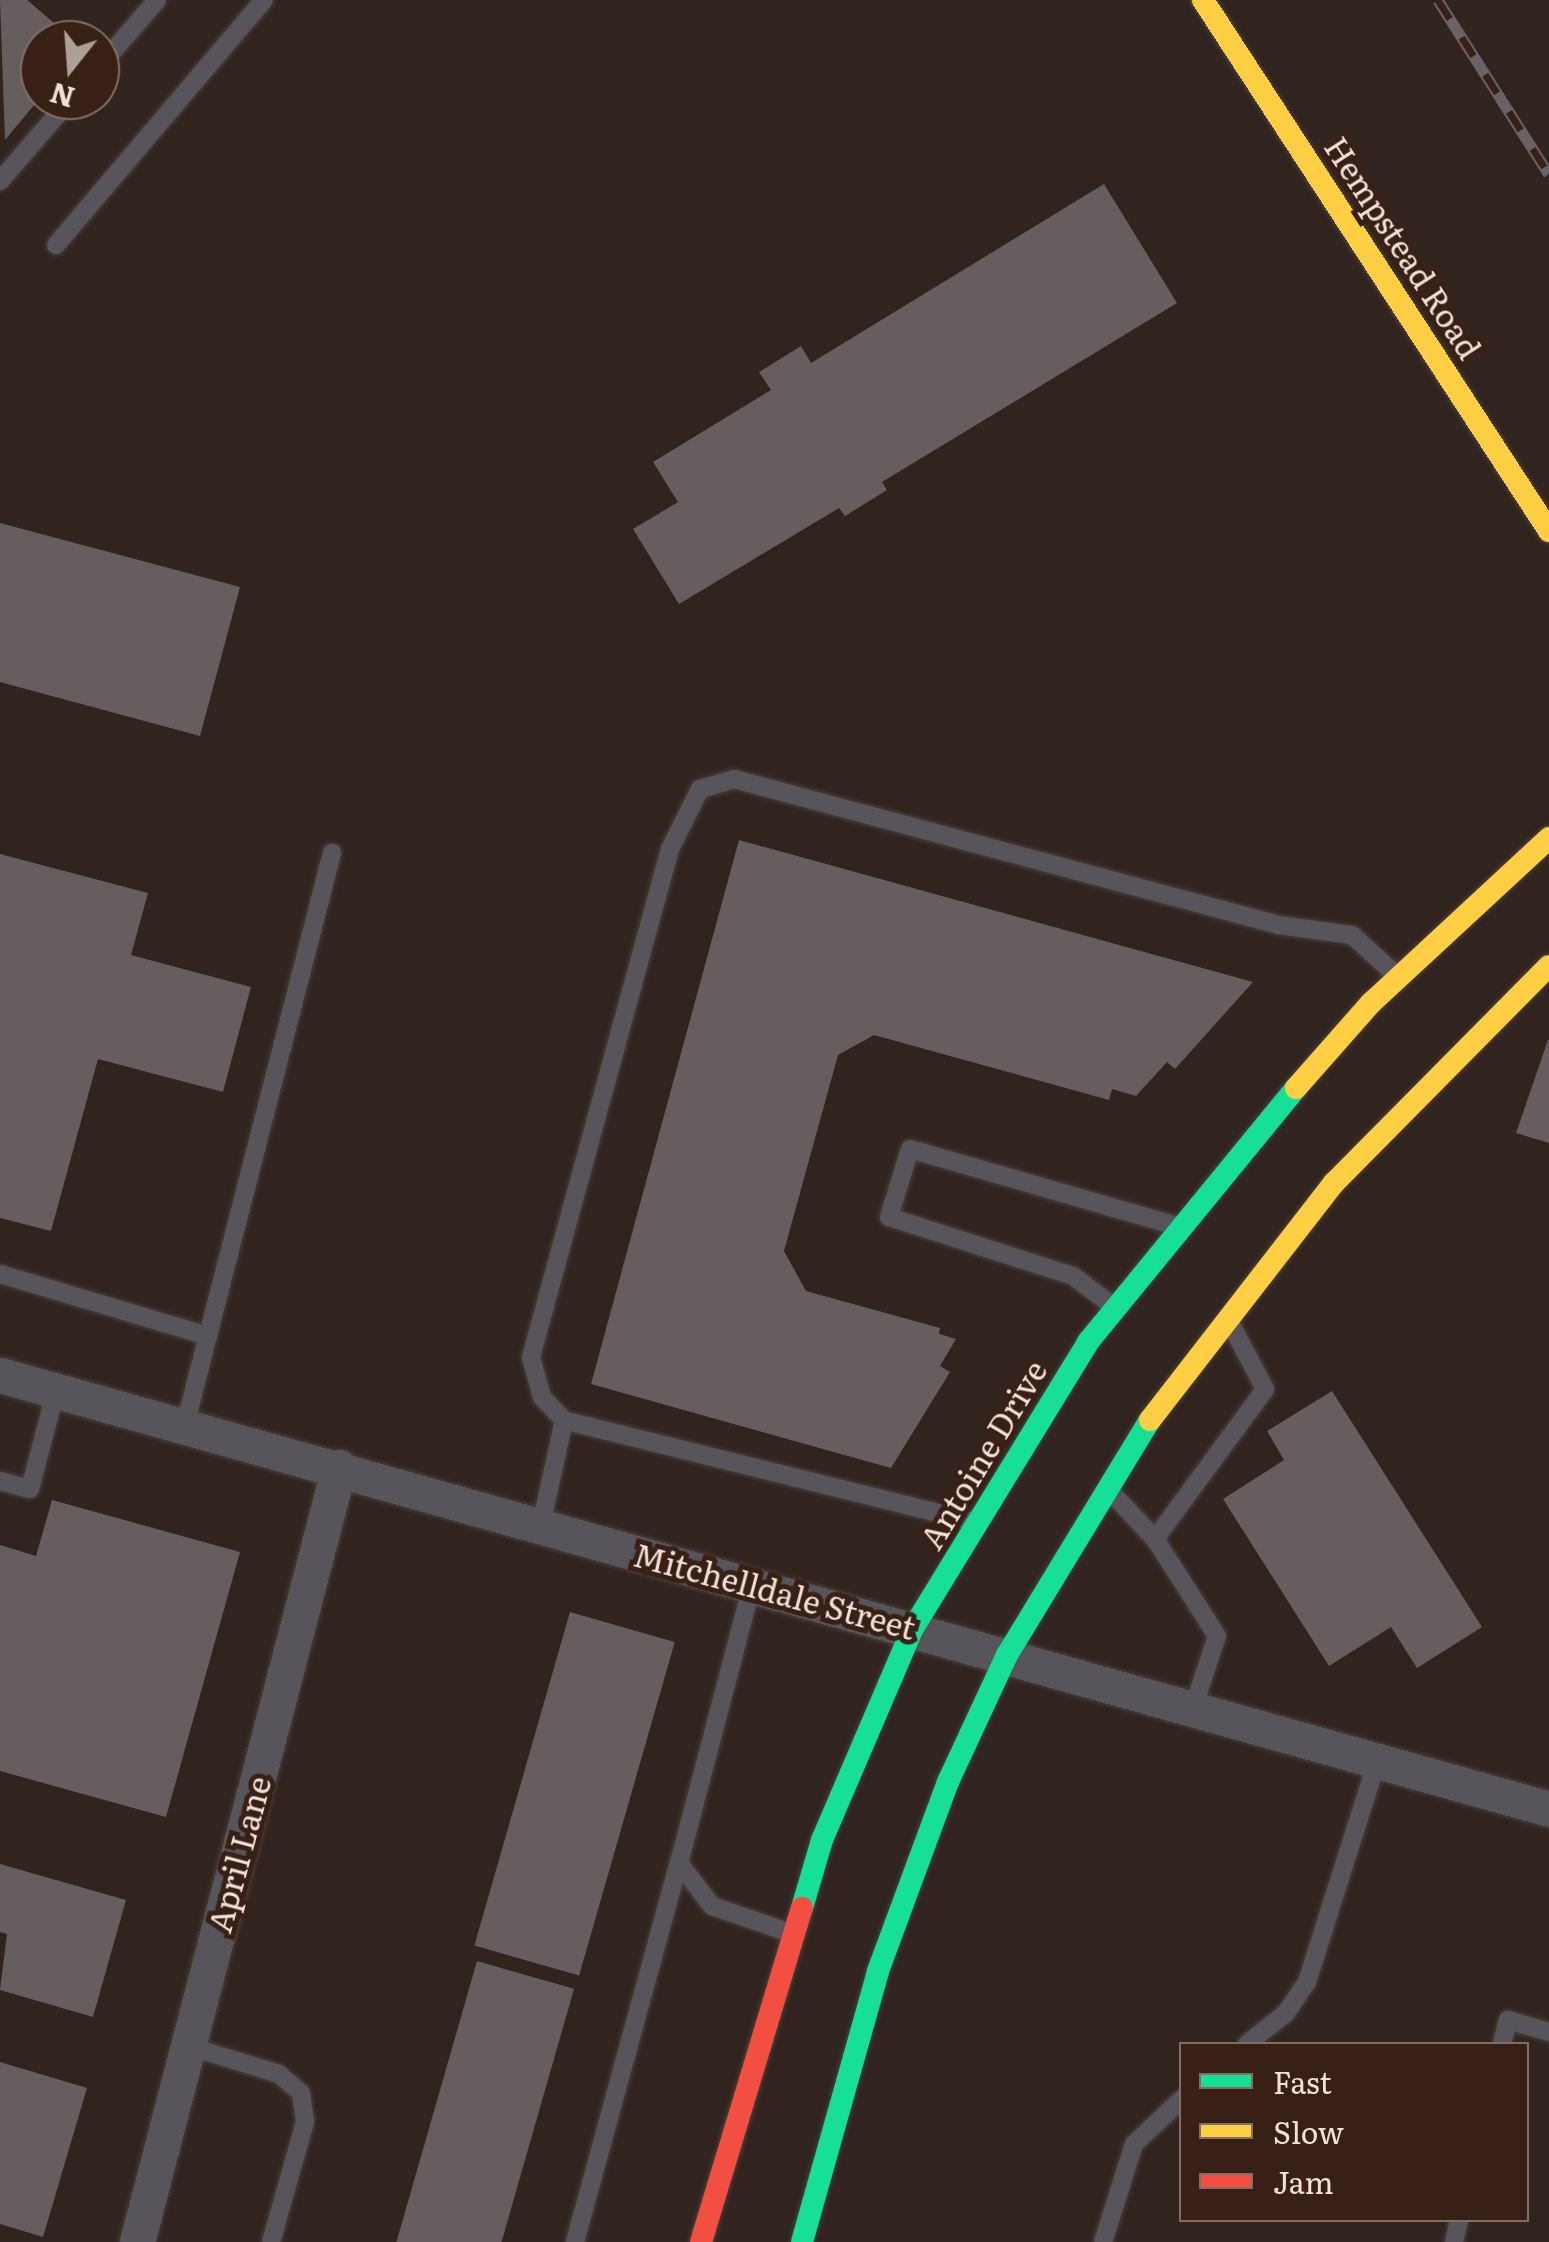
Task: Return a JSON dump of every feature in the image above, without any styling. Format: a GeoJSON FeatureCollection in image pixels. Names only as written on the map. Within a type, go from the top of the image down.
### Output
{"type":"FeatureCollection","features":[{"type":"Feature","properties":{"kind":"main road","name":"Hempstead Road"},"geometry":{"type":"LineString","coordinates":[[1203,0],[1549,532]]}},
{"type":"Feature","properties":{"kind":"main road","name":"Antoine Drive"},"geometry":{"type":"LineString","coordinates":[[701,2242],[790,1933],[822,1840],[914,1628],[1115,1308],[1180,1226],[1371,1003],[1549,838]]}},
{"type":"Feature","properties":{"kind":"main road"},"geometry":{"type":"LineString","coordinates":[[802,2242],[878,1971],[948,1782],[1008,1655],[1106,1487],[1144,1427],[1334,1183],[1549,966]]}},
{"type":"Feature","properties":{"kind":"street","name":"Mitchelldale Street"},"geometry":{"type":"LineString","coordinates":[[0,1375],[1549,1809]]}},
{"type":"Feature","properties":{"kind":"street","name":"April Lane"},"geometry":{"type":"LineString","coordinates":[[137,2242],[339,1467]]}},
{"type":"Feature","properties":{"kind":"lane"},"geometry":{"type":"LineString","coordinates":[[120,43],[157,0]]}},
{"type":"Feature","properties":{"kind":"lane"},"geometry":{"type":"LineString","coordinates":[[56,245],[264,0]]}},
{"type":"Feature","properties":{"kind":"lane"},"geometry":{"type":"LineString","coordinates":[[0,181],[53,120]]}},
{"type":"Feature","properties":{"kind":"lane"},"geometry":{"type":"LineString","coordinates":[[979,1523],[564,1420],[542,1397],[530,1357],[670,849],[700,790],[734,779],[1279,925],[1352,935],[1400,979]]}},
{"type":"Feature","properties":{"kind":"lane"},"geometry":{"type":"LineString","coordinates":[[185,1425],[332,853]]}},
{"type":"Feature","properties":{"kind":"lane"},"geometry":{"type":"LineString","coordinates":[[1115,1308],[1073,1276],[889,1217],[910,1149],[1180,1226]]}},
{"type":"Feature","properties":{"kind":"lane"},"geometry":{"type":"LineString","coordinates":[[0,1274],[208,1336]]}},
{"type":"Feature","properties":{"kind":"lane"},"geometry":{"type":"LineString","coordinates":[[1155,1540],[1266,1389],[1228,1318]]}},
{"type":"Feature","properties":{"kind":"lane"},"geometry":{"type":"LineString","coordinates":[[0,1481],[30,1489],[56,1390]]}},
{"type":"Feature","properties":{"kind":"lane"},"geometry":{"type":"LineString","coordinates":[[542,1525],[564,1420]]}},
{"type":"Feature","properties":{"kind":"lane"},"geometry":{"type":"LineString","coordinates":[[1106,1487],[1155,1540],[1217,1636],[1193,1708]]}},
{"type":"Feature","properties":{"kind":"lane"},"geometry":{"type":"LineString","coordinates":[[575,2242],[752,1584]]}},
{"type":"Feature","properties":{"kind":"lane"},"geometry":{"type":"LineString","coordinates":[[1250,2042],[1286,2013],[1306,1982],[1378,1760]]}},
{"type":"Feature","properties":{"kind":"lane"},"geometry":{"type":"LineString","coordinates":[[679,1863],[712,1906],[790,1933]]}},
{"type":"Feature","properties":{"kind":"lane"},"geometry":{"type":"LineString","coordinates":[[1502,2042],[1508,2020],[1549,2032]]}},
{"type":"Feature","properties":{"kind":"lane"},"geometry":{"type":"LineString","coordinates":[[188,2046],[279,2074],[301,2094],[305,2122],[271,2242]]}},
{"type":"Feature","properties":{"kind":"lane"},"geometry":{"type":"LineString","coordinates":[[1103,2242],[1134,2144],[1179,2102]]}},
{"type":"Feature","properties":{"kind":"building"},"geometry":{"type":"Polygon","coordinates":[[[0,0],[27,0],[50,20],[20,20],[22,120],[5,140],[0,0]]]}},
{"type":"Feature","properties":{"kind":"building"},"geometry":{"type":"Polygon","coordinates":[[[1104,184],[1177,303],[882,482],[887,490],[845,516],[839,508],[679,604],[633,529],[678,502],[653,462],[771,390],[759,372],[801,346],[811,363],[1104,184]]]}},
{"type":"Feature","properties":{"kind":"building"},"geometry":{"type":"Polygon","coordinates":[[[0,523],[240,587],[200,736],[0,682],[0,523]]]}},
{"type":"Feature","properties":{"kind":"building"},"geometry":{"type":"Polygon","coordinates":[[[739,840],[1253,982],[1175,1069],[1167,1062],[1136,1096],[1112,1089],[1109,1100],[874,1035],[838,1055],[784,1251],[806,1291],[940,1328],[939,1334],[956,1339],[940,1366],[950,1372],[891,1468],[591,1384],[739,840]]]}},
{"type":"Feature","properties":{"kind":"building"},"geometry":{"type":"Polygon","coordinates":[[[0,854],[148,893],[131,955],[251,987],[223,1092],[98,1059],[51,1231],[0,1218],[0,854]]]}},
{"type":"Feature","properties":{"kind":"building"},"geometry":{"type":"Polygon","coordinates":[[[1549,1040],[1549,1143],[1516,1133],[1549,1040]]]}},
{"type":"Feature","properties":{"kind":"building"},"geometry":{"type":"Polygon","coordinates":[[[1332,1391],[1482,1627],[1417,1668],[1391,1627],[1329,1666],[1223,1499],[1284,1460],[1267,1431],[1332,1391]]]}},
{"type":"Feature","properties":{"kind":"building"},"geometry":{"type":"Polygon","coordinates":[[[52,1500],[240,1552],[166,1817],[0,1771],[0,1545],[36,1556],[52,1500]]]}},
{"type":"Feature","properties":{"kind":"building"},"geometry":{"type":"Polygon","coordinates":[[[570,1612],[675,1642],[579,1976],[474,1946],[570,1612]]]}},
{"type":"Feature","properties":{"kind":"building"},"geometry":{"type":"Polygon","coordinates":[[[0,1864],[126,1900],[93,2017],[0,1990],[7,1934],[0,1932],[0,1864]]]}},
{"type":"Feature","properties":{"kind":"building"},"geometry":{"type":"Polygon","coordinates":[[[477,1961],[574,1989],[501,2242],[396,2242],[477,1961]]]}},
{"type":"Feature","properties":{"kind":"building"},"geometry":{"type":"Polygon","coordinates":[[[0,2062],[87,2088],[43,2237],[0,2224],[0,2062]]]}},
{"type":"Feature","properties":{"kind":"railway"},"geometry":{"type":"LineString","coordinates":[[1438,0],[1549,174]]}},
{"type":"Feature","properties":{"kind":"traffic: fast"},"geometry":{"type":"LineString","coordinates":[[802,1908],[822,1840],[913,1628],[1088,1342],[1296,1088]]}},
{"type":"Feature","properties":{"kind":"traffic: fast"},"geometry":{"type":"LineString","coordinates":[[802,2242],[878,1971],[948,1782],[1007,1655],[1150,1420]]}},
{"type":"Feature","properties":{"kind":"traffic: slow"},"geometry":{"type":"LineString","coordinates":[[1203,0],[1549,531]]}},
{"type":"Feature","properties":{"kind":"traffic: slow"},"geometry":{"type":"LineString","coordinates":[[1296,1088],[1371,1003],[1549,838]]}},
{"type":"Feature","properties":{"kind":"traffic: slow"},"geometry":{"type":"LineString","coordinates":[[1150,1420],[1334,1183],[1549,966]]}},
{"type":"Feature","properties":{"kind":"traffic: jam"},"geometry":{"type":"LineString","coordinates":[[701,2242],[802,1908]]}}]}
